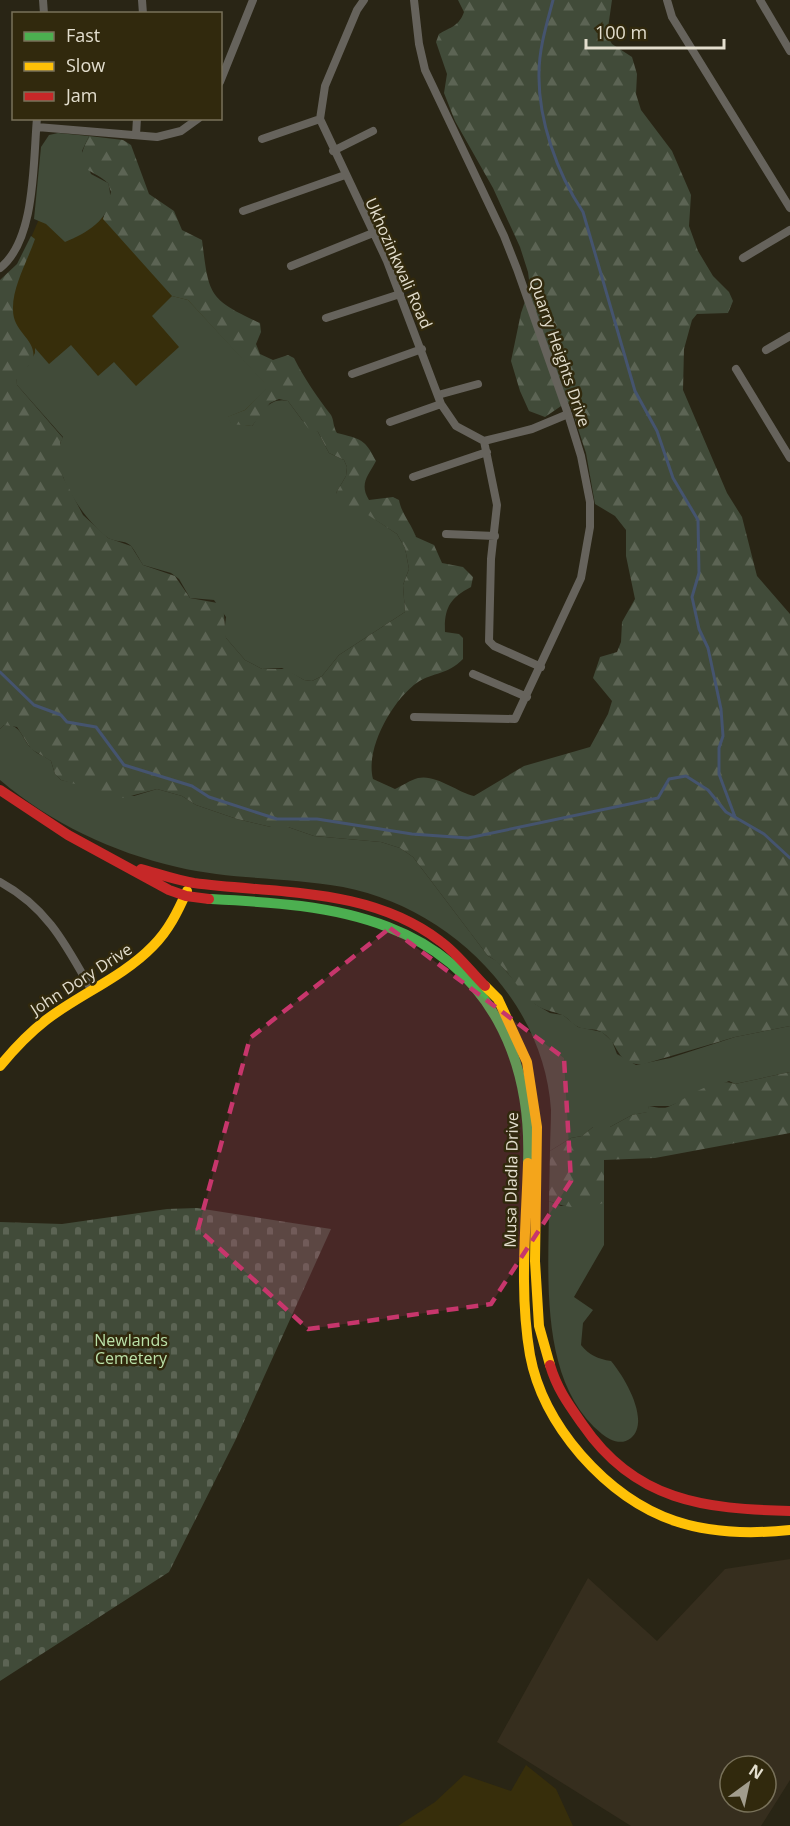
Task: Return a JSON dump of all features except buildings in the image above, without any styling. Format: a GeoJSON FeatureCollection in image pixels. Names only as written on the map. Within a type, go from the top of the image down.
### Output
{"type":"FeatureCollection","features":[{"type":"Feature","properties":{"kind":"street"},"geometry":{"type":"LineString","coordinates":[[222,77],[254,0]]}},
{"type":"Feature","properties":{"kind":"street","name":"Ukhozinkwali Road"},"geometry":{"type":"LineString","coordinates":[[364,0],[357,10],[324,86],[320,119],[400,294],[441,404],[456,426],[484,441]]}},
{"type":"Feature","properties":{"kind":"street","name":"Quarry Heights Drive"},"geometry":{"type":"LineString","coordinates":[[414,0],[418,44],[428,78],[504,236],[568,414],[586,480],[590,527],[581,578],[516,718],[513,721],[414,717]]}},
{"type":"Feature","properties":{"kind":"street"},"geometry":{"type":"LineString","coordinates":[[667,0],[672,17],[790,208]]}},
{"type":"Feature","properties":{"kind":"street"},"geometry":{"type":"LineString","coordinates":[[760,0],[790,51]]}},
{"type":"Feature","properties":{"kind":"street"},"geometry":{"type":"LineString","coordinates":[[262,139],[320,119]]}},
{"type":"Feature","properties":{"kind":"street"},"geometry":{"type":"LineString","coordinates":[[136,135],[137,120]]}},
{"type":"Feature","properties":{"kind":"street"},"geometry":{"type":"LineString","coordinates":[[0,268],[15,252],[24,233],[37,123],[157,137],[172,134],[196,120]]}},
{"type":"Feature","properties":{"kind":"street"},"geometry":{"type":"LineString","coordinates":[[333,151],[373,131]]}},
{"type":"Feature","properties":{"kind":"street"},"geometry":{"type":"LineString","coordinates":[[243,211],[345,175]]}},
{"type":"Feature","properties":{"kind":"street"},"geometry":{"type":"LineString","coordinates":[[742,258],[790,230]]}},
{"type":"Feature","properties":{"kind":"street"},"geometry":{"type":"LineString","coordinates":[[291,267],[373,233]]}},
{"type":"Feature","properties":{"kind":"street"},"geometry":{"type":"LineString","coordinates":[[326,318],[400,294]]}},
{"type":"Feature","properties":{"kind":"street"},"geometry":{"type":"LineString","coordinates":[[766,350],[790,336]]}},
{"type":"Feature","properties":{"kind":"street"},"geometry":{"type":"LineString","coordinates":[[352,374],[422,349]]}},
{"type":"Feature","properties":{"kind":"street"},"geometry":{"type":"LineString","coordinates":[[736,369],[790,458]]}},
{"type":"Feature","properties":{"kind":"street"},"geometry":{"type":"LineString","coordinates":[[438,395],[478,384]]}},
{"type":"Feature","properties":{"kind":"street"},"geometry":{"type":"LineString","coordinates":[[390,422],[441,404]]}},
{"type":"Feature","properties":{"kind":"street"},"geometry":{"type":"LineString","coordinates":[[541,667],[494,646],[489,640],[496,493],[484,441],[532,429],[568,414]]}},
{"type":"Feature","properties":{"kind":"street"},"geometry":{"type":"LineString","coordinates":[[413,477],[487,452]]}},
{"type":"Feature","properties":{"kind":"street"},"geometry":{"type":"LineString","coordinates":[[446,534],[495,536]]}},
{"type":"Feature","properties":{"kind":"street"},"geometry":{"type":"LineString","coordinates":[[473,674],[527,697]]}},
{"type":"Feature","properties":{"kind":"street","name":"Musa Dladla Drive"},"geometry":{"type":"LineString","coordinates":[[0,790],[77,841],[185,896],[314,908],[365,918],[414,937],[441,956],[468,980],[496,1015],[507,1033],[524,1086],[528,1120],[524,1328],[529,1355],[545,1403],[556,1423],[605,1480],[657,1516],[698,1529],[728,1534],[750,1535],[790,1530]]}},
{"type":"Feature","properties":{"kind":"street","name":"Musa Dladla Drive"},"geometry":{"type":"LineString","coordinates":[[117,862],[189,882],[292,892],[371,906],[418,926],[442,941],[485,982],[503,1006],[516,1029],[536,1094],[539,1142],[536,1286],[538,1322],[550,1375],[571,1416],[616,1465],[649,1488],[694,1505],[725,1510],[790,1511]]}},
{"type":"Feature","properties":{"kind":"street"},"geometry":{"type":"LineString","coordinates":[[0,882],[29,900],[42,912],[65,944],[92,991]]}},
{"type":"Feature","properties":{"kind":"street","name":"John Dory Drive"},"geometry":{"type":"LineString","coordinates":[[0,1066],[16,1045],[43,1020],[128,968],[154,946],[177,918],[189,882]]}},
{"type":"Feature","properties":{"kind":"highlighted area"},"geometry":{"type":"Polygon","coordinates":[[[390,928],[564,1058],[571,1181],[491,1304],[308,1329],[198,1229],[250,1038],[390,928]]]}},
{"type":"Feature","properties":{"kind":"shaded area"},"geometry":{"type":"Polygon","coordinates":[[[111,217],[281,388],[157,532],[0,310],[39,219],[111,217]]]}},
{"type":"Feature","properties":{"kind":"shaded area"},"geometry":{"type":"Polygon","coordinates":[[[790,1559],[790,1780],[778,1799],[778,1754],[718,1754],[718,1814],[769,1814],[761,1826],[631,1826],[497,1742],[588,1578],[657,1641],[725,1569],[790,1559]]]}},
{"type":"Feature","properties":{"kind":"shaded area"},"geometry":{"type":"Polygon","coordinates":[[[526,1765],[556,1789],[573,1826],[398,1826],[435,1802],[464,1775],[511,1791],[526,1765]]]}},
{"type":"Feature","properties":{"kind":"green space"},"geometry":{"type":"Polygon","coordinates":[[[458,0],[612,0],[607,35],[612,44],[632,57],[637,74],[636,94],[641,110],[672,151],[691,195],[689,226],[698,251],[713,276],[729,292],[733,301],[728,313],[697,314],[692,320],[684,349],[683,390],[727,493],[742,517],[757,576],[790,614],[790,1026],[735,1037],[644,1064],[628,1062],[609,1038],[600,1031],[578,1027],[564,1016],[539,1007],[530,1000],[501,966],[488,956],[413,857],[400,848],[381,842],[314,836],[288,827],[271,827],[237,819],[196,805],[182,796],[157,789],[123,798],[61,780],[55,774],[51,761],[31,749],[17,727],[4,725],[0,729],[0,280],[17,264],[31,236],[35,239],[15,292],[13,310],[17,325],[30,342],[33,355],[32,363],[19,373],[17,385],[63,438],[60,443],[63,477],[83,515],[108,538],[131,546],[143,565],[175,576],[190,598],[223,604],[226,638],[245,660],[262,669],[286,669],[304,680],[312,681],[322,676],[339,655],[405,612],[403,585],[409,569],[405,548],[397,534],[368,515],[354,517],[342,508],[336,493],[346,476],[347,467],[344,460],[329,453],[318,432],[308,428],[288,401],[279,399],[270,403],[252,426],[231,424],[227,417],[245,410],[268,387],[188,300],[172,296],[103,219],[111,192],[108,183],[84,167],[82,162],[81,156],[89,136],[123,140],[131,145],[149,194],[174,211],[182,230],[202,240],[207,273],[214,293],[230,308],[260,323],[261,332],[256,344],[260,354],[273,360],[288,355],[294,358],[331,415],[337,433],[357,439],[369,448],[376,461],[365,485],[369,500],[393,497],[399,500],[416,537],[434,545],[442,563],[463,567],[473,577],[471,587],[453,600],[446,616],[445,632],[459,634],[463,638],[463,659],[446,671],[418,682],[408,690],[390,713],[373,754],[373,779],[395,789],[412,780],[425,777],[474,796],[524,766],[590,747],[608,714],[612,701],[593,678],[600,657],[617,652],[621,642],[622,622],[635,599],[626,556],[626,530],[615,516],[595,504],[586,453],[570,404],[567,402],[545,417],[529,411],[520,391],[511,361],[521,313],[530,287],[528,272],[520,247],[493,188],[455,121],[444,93],[447,74],[436,42],[439,34],[454,26],[462,17],[464,12],[458,0]]]}},
{"type":"Feature","properties":{"kind":"green space"},"geometry":{"type":"Polygon","coordinates":[[[58,133],[89,136],[82,151],[91,174],[108,183],[110,194],[109,204],[100,221],[84,233],[65,242],[46,224],[34,219],[41,147],[49,135],[58,133]]]}},
{"type":"Feature","properties":{"kind":"green space"},"geometry":{"type":"Polygon","coordinates":[[[172,296],[188,300],[269,387],[245,410],[228,417],[231,423],[252,426],[271,403],[281,400],[288,401],[302,420],[318,432],[329,453],[344,460],[347,467],[346,476],[336,493],[397,534],[405,548],[409,569],[403,585],[405,612],[339,655],[322,676],[312,681],[304,680],[282,668],[262,669],[245,660],[226,638],[224,633],[226,617],[214,600],[190,598],[179,579],[171,573],[143,565],[130,545],[108,538],[99,530],[79,506],[63,478],[59,463],[59,449],[63,437],[17,385],[17,373],[21,367],[28,366],[35,353],[35,348],[49,364],[71,345],[98,376],[114,362],[136,386],[179,347],[152,316],[172,296]]]}},
{"type":"Feature","properties":{"kind":"green space"},"geometry":{"type":"Polygon","coordinates":[[[4,725],[18,729],[33,750],[51,761],[55,774],[61,780],[134,796],[157,789],[182,796],[196,805],[237,819],[271,827],[288,827],[314,836],[381,842],[400,848],[413,857],[488,956],[497,961],[535,1004],[550,1013],[563,1015],[578,1027],[602,1032],[612,1041],[617,1054],[636,1065],[670,1058],[735,1037],[790,1026],[790,1072],[735,1084],[729,1081],[670,1106],[649,1106],[648,1112],[632,1115],[610,1127],[593,1127],[582,1136],[571,1138],[550,1151],[551,1110],[544,1069],[530,1031],[510,996],[484,964],[453,937],[419,915],[382,898],[343,887],[218,874],[177,867],[129,853],[83,834],[40,810],[0,780],[0,729],[4,725]]]}},
{"type":"Feature","properties":{"kind":"green space"},"geometry":{"type":"Polygon","coordinates":[[[790,1072],[790,1133],[655,1158],[604,1160],[604,1203],[576,1207],[563,1206],[549,1201],[550,1151],[571,1138],[582,1136],[593,1127],[610,1127],[632,1115],[647,1112],[649,1106],[668,1107],[718,1083],[735,1084],[790,1072]]]}},
{"type":"Feature","properties":{"kind":"green space"},"geometry":{"type":"Polygon","coordinates":[[[549,1201],[561,1206],[604,1203],[604,1245],[574,1297],[593,1310],[583,1323],[581,1345],[594,1356],[611,1361],[628,1387],[637,1410],[636,1430],[631,1438],[623,1442],[612,1440],[602,1434],[581,1412],[567,1386],[557,1357],[549,1294],[549,1201]]]}},
{"type":"Feature","properties":{"kind":"green space","name":"Newlands Cemetery"},"geometry":{"type":"Polygon","coordinates":[[[197,1208],[331,1229],[235,1441],[169,1572],[0,1681],[0,1222],[62,1224],[167,1209],[197,1208]]]}},
{"type":"Feature","properties":{"kind":"waterway"},"geometry":{"type":"LineString","coordinates":[[553,0],[539,64],[540,91],[546,127],[557,163],[583,212],[635,391],[657,431],[673,478],[698,520],[699,573],[692,597],[699,629],[708,648],[721,709],[723,736],[719,748],[719,774],[735,817]]}},
{"type":"Feature","properties":{"kind":"waterway"},"geometry":{"type":"LineString","coordinates":[[0,672],[34,705],[61,715],[67,722],[96,727],[124,765],[192,786],[209,797],[277,819],[317,819],[412,834],[468,838],[658,798],[669,779],[686,776],[708,790],[726,812],[764,834],[790,858]]}},
{"type":"Feature","properties":{"kind":"traffic: fast"},"geometry":{"type":"LineString","coordinates":[[209,899],[300,906],[367,920],[388,927],[423,944],[453,966],[478,991],[498,1021],[512,1053],[522,1088],[527,1125],[528,1163]]}},
{"type":"Feature","properties":{"kind":"traffic: slow"},"geometry":{"type":"LineString","coordinates":[[0,1066],[46,1020],[115,976],[153,946],[177,913],[187,891]]}},
{"type":"Feature","properties":{"kind":"traffic: slow"},"geometry":{"type":"LineString","coordinates":[[485,986],[498,999],[527,1062],[537,1127],[535,1261],[539,1326],[550,1365]]}},
{"type":"Feature","properties":{"kind":"traffic: slow"},"geometry":{"type":"LineString","coordinates":[[528,1163],[524,1259],[525,1307],[530,1355],[537,1383],[563,1432],[603,1478],[650,1511],[701,1528],[729,1532],[790,1530]]}},
{"type":"Feature","properties":{"kind":"traffic: jam"},"geometry":{"type":"LineString","coordinates":[[0,790],[68,835],[169,890],[186,896],[209,899]]}},
{"type":"Feature","properties":{"kind":"traffic: jam"},"geometry":{"type":"LineString","coordinates":[[141,869],[194,883],[322,896],[383,911],[412,923],[440,941],[485,986]]}},
{"type":"Feature","properties":{"kind":"traffic: jam"},"geometry":{"type":"LineString","coordinates":[[550,1365],[568,1404],[603,1450],[625,1470],[649,1485],[674,1496],[700,1503],[790,1511]]}}]}
